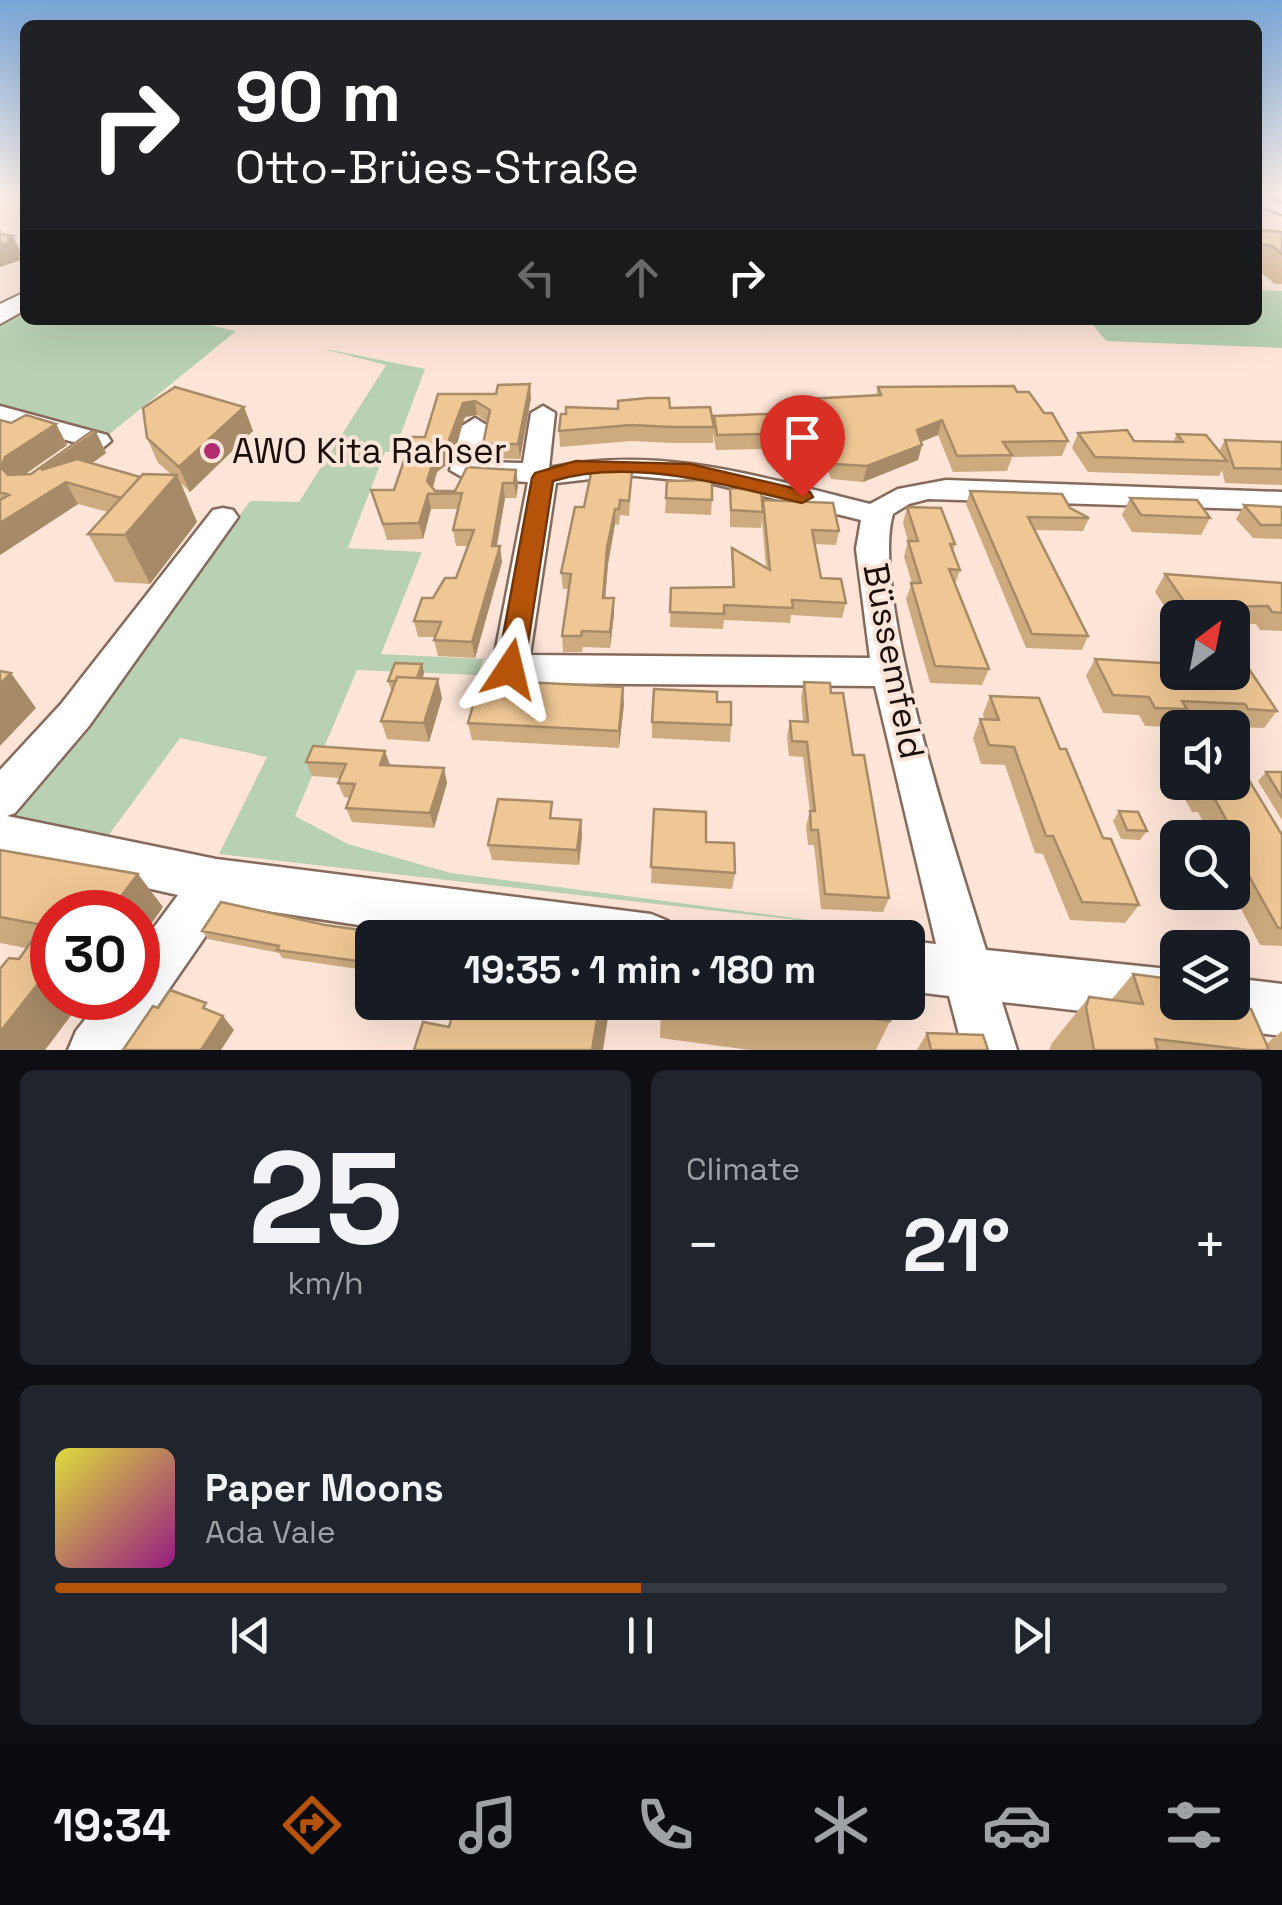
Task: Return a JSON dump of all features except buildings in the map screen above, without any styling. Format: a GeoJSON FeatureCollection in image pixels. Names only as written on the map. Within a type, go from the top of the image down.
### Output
{"type":"FeatureCollection","features":[{"type":"Feature","properties":{"kind":"street"},"geometry":{"type":"LineString","coordinates":[[543,413],[539,475],[510,669],[889,672]]}},
{"type":"Feature","properties":{"kind":"street"},"geometry":{"type":"LineString","coordinates":[[0,414],[98,441],[58,469]]}},
{"type":"Feature","properties":{"kind":"street"},"geometry":{"type":"LineString","coordinates":[[464,470],[475,426]]}},
{"type":"Feature","properties":{"kind":"street"},"geometry":{"type":"LineString","coordinates":[[448,497],[455,473],[464,470],[539,475],[576,467],[690,470],[877,514]]}},
{"type":"Feature","properties":{"kind":"street","name":"Büssemfeld"},"geometry":{"type":"LineString","coordinates":[[990,1050],[889,672],[876,608],[871,536],[877,514],[919,492],[946,489],[1282,501]]}},
{"type":"Feature","properties":{"kind":"street"},"geometry":{"type":"LineString","coordinates":[[0,800],[74,716],[223,517]]}},
{"type":"Feature","properties":{"kind":"street"},"geometry":{"type":"LineString","coordinates":[[0,836],[216,881],[495,920]]}},
{"type":"Feature","properties":{"kind":"street"},"geometry":{"type":"LineString","coordinates":[[160,960],[216,881]]}},
{"type":"Feature","properties":{"kind":"street"},"geometry":{"type":"LineString","coordinates":[[925,968],[1160,994]]}},
{"type":"Feature","properties":{"kind":"street"},"geometry":{"type":"LineString","coordinates":[[1250,1006],[1282,1010]]}},
{"type":"Feature","properties":{"kind":"street"},"geometry":{"type":"LineString","coordinates":[[96,1050],[117,1020]]}},
{"type":"Feature","properties":{"kind":"street"},"geometry":{"type":"LineString","coordinates":[[1216,1020],[1229,1050]]}},
{"type":"Feature","properties":{"kind":"green space"},"geometry":{"type":"Polygon","coordinates":[[[1262,290],[1282,291],[1282,348],[1106,341],[1093,325],[1262,325],[1262,290]]]}},
{"type":"Feature","properties":{"kind":"green space"},"geometry":{"type":"Polygon","coordinates":[[[20,307],[20,325],[209,325],[236,331],[106,437],[0,408],[0,321],[20,307]]]}},
{"type":"Feature","properties":{"kind":"green space"},"geometry":{"type":"Polygon","coordinates":[[[320,348],[425,369],[394,452],[385,452],[348,548],[422,552],[381,654],[483,659],[478,675],[357,670],[295,816],[348,844],[451,873],[809,920],[219,854],[267,757],[180,738],[108,836],[7,819],[95,717],[250,501],[299,502],[386,365],[320,348]]]}},
{"type":"Feature","properties":{"kind":"place","name":"AWO Kita Rahser"},"geometry":{"type":"Point","coordinates":[212,451]}},
{"type":"Feature","properties":{"kind":"route"},"geometry":{"type":"LineString","coordinates":[[510,669],[543,478],[576,467],[690,470],[802,497]]}}]}
